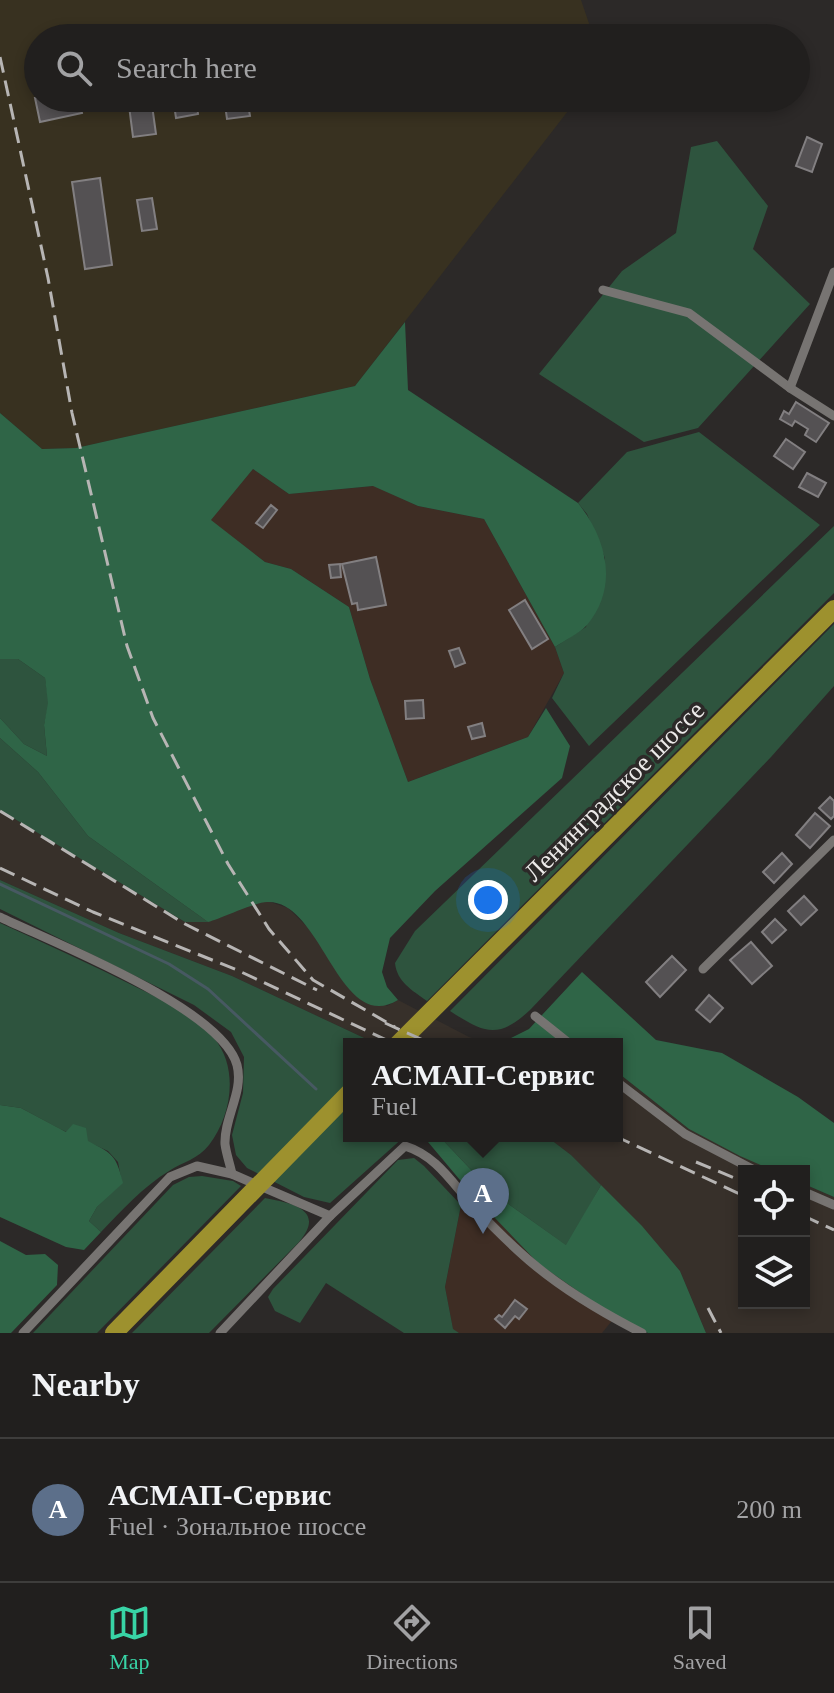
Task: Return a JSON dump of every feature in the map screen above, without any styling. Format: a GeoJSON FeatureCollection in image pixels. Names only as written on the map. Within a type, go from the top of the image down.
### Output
{"type":"FeatureCollection","features":[{"type":"Feature","properties":{"kind":"highway","name":"Ленинградское шоссе"},"geometry":{"type":"LineString","coordinates":[[404,1038],[834,609]]}},
{"type":"Feature","properties":{"kind":"highway"},"geometry":{"type":"LineString","coordinates":[[114,1333],[343,1099]]}},
{"type":"Feature","properties":{"kind":"street"},"geometry":{"type":"LineString","coordinates":[[790,388],[834,272]]}},
{"type":"Feature","properties":{"kind":"street"},"geometry":{"type":"LineString","coordinates":[[603,290],[689,313],[790,388],[834,416]]}},
{"type":"Feature","properties":{"kind":"street"},"geometry":{"type":"LineString","coordinates":[[703,969],[834,840]]}},
{"type":"Feature","properties":{"kind":"street"},"geometry":{"type":"LineString","coordinates":[[0,917],[160,993],[189,1011],[228,1045],[237,1064],[239,1081],[225,1144],[232,1174]]}},
{"type":"Feature","properties":{"kind":"street"},"geometry":{"type":"LineString","coordinates":[[535,1016],[562,1038]]}},
{"type":"Feature","properties":{"kind":"street"},"geometry":{"type":"LineString","coordinates":[[623,1087],[685,1134],[744,1165]]}},
{"type":"Feature","properties":{"kind":"street"},"geometry":{"type":"LineString","coordinates":[[220,1333],[330,1216],[405,1146],[420,1150],[450,1177],[473,1206],[537,1267],[586,1302],[642,1333]]}},
{"type":"Feature","properties":{"kind":"street"},"geometry":{"type":"LineString","coordinates":[[23,1333],[170,1177],[197,1166],[232,1174],[330,1216]]}},
{"type":"Feature","properties":{"kind":"street"},"geometry":{"type":"LineString","coordinates":[[810,1195],[834,1205]]}},
{"type":"Feature","properties":{"kind":"shaded area"},"geometry":{"type":"Polygon","coordinates":[[[0,0],[581,0],[589,24],[24,24],[24,112],[567,112],[355,386],[76,448],[42,449],[0,413],[0,0]]]}},
{"type":"Feature","properties":{"kind":"shaded area"},"geometry":{"type":"Polygon","coordinates":[[[253,469],[289,494],[374,486],[418,506],[484,519],[555,647],[564,673],[528,737],[408,782],[370,679],[349,607],[291,569],[265,562],[210,520],[253,469]]]}},
{"type":"Feature","properties":{"kind":"shaded area"},"geometry":{"type":"Polygon","coordinates":[[[0,810],[185,922],[267,901],[288,908],[387,1006],[398,1000],[472,1038],[364,1038],[232,976],[119,933],[0,880],[0,810]]]}},
{"type":"Feature","properties":{"kind":"shaded area"},"geometry":{"type":"Polygon","coordinates":[[[623,1077],[689,1129],[762,1165],[738,1165],[738,1309],[810,1309],[810,1187],[834,1197],[834,1333],[706,1333],[680,1271],[643,1228],[571,1155],[554,1142],[623,1142],[623,1077]]]}},
{"type":"Feature","properties":{"kind":"shaded area"},"geometry":{"type":"Polygon","coordinates":[[[470,1192],[539,1264],[615,1317],[602,1333],[459,1333],[453,1330],[445,1287],[461,1205],[470,1192]]]}},
{"type":"Feature","properties":{"kind":"green space"},"geometry":{"type":"Polygon","coordinates":[[[717,141],[768,206],[753,249],[810,304],[698,428],[644,442],[539,374],[622,271],[676,233],[691,147],[717,141]]]}},
{"type":"Feature","properties":{"kind":"green space"},"geometry":{"type":"Polygon","coordinates":[[[405,322],[408,390],[578,503],[602,547],[606,579],[597,610],[587,625],[555,647],[484,519],[418,506],[373,486],[289,494],[253,469],[211,520],[265,562],[291,569],[349,607],[370,679],[408,782],[528,737],[546,708],[570,746],[562,778],[435,891],[390,938],[382,972],[387,987],[398,1000],[378,1006],[360,999],[345,984],[302,921],[286,907],[267,902],[208,922],[88,836],[38,772],[0,738],[0,718],[24,744],[47,756],[45,678],[18,659],[0,659],[0,413],[42,449],[76,448],[355,386],[405,322]]]}},
{"type":"Feature","properties":{"kind":"green space"},"geometry":{"type":"Polygon","coordinates":[[[699,432],[820,525],[589,746],[552,698],[564,673],[555,647],[586,627],[605,558],[587,514],[578,503],[627,452],[699,432]]]}},
{"type":"Feature","properties":{"kind":"green space"},"geometry":{"type":"Polygon","coordinates":[[[834,526],[834,593],[427,1001],[406,985],[395,963],[415,931],[834,526]]]}},
{"type":"Feature","properties":{"kind":"green space"},"geometry":{"type":"Polygon","coordinates":[[[834,624],[834,686],[771,757],[530,1010],[509,1026],[491,1030],[472,1024],[450,1011],[834,624]]]}},
{"type":"Feature","properties":{"kind":"green space"},"geometry":{"type":"Polygon","coordinates":[[[0,659],[18,659],[45,678],[49,703],[44,725],[47,756],[24,744],[0,718],[0,659]]]}},
{"type":"Feature","properties":{"kind":"green space"},"geometry":{"type":"Polygon","coordinates":[[[0,738],[38,772],[88,836],[208,922],[185,922],[0,810],[0,738]]]}},
{"type":"Feature","properties":{"kind":"green space"},"geometry":{"type":"Polygon","coordinates":[[[0,880],[119,933],[232,976],[364,1038],[343,1038],[343,1142],[398,1142],[330,1203],[304,1197],[247,1168],[236,1155],[232,1135],[243,1093],[244,1057],[231,1032],[194,1005],[0,909],[0,880]]]}},
{"type":"Feature","properties":{"kind":"green space"},"geometry":{"type":"Polygon","coordinates":[[[0,923],[179,1009],[214,1038],[227,1063],[230,1092],[227,1106],[209,1145],[151,1184],[101,1232],[89,1221],[97,1207],[122,1183],[118,1162],[108,1151],[21,1108],[0,1105],[0,923]]]}},
{"type":"Feature","properties":{"kind":"green space"},"geometry":{"type":"Polygon","coordinates":[[[582,972],[656,1040],[722,1053],[798,1097],[834,1123],[834,1197],[810,1187],[810,1165],[760,1165],[689,1129],[623,1077],[623,1038],[511,1038],[529,1029],[582,972]]]}},
{"type":"Feature","properties":{"kind":"green space"},"geometry":{"type":"Polygon","coordinates":[[[0,1105],[21,1108],[66,1132],[73,1124],[86,1128],[88,1141],[108,1153],[118,1166],[123,1183],[97,1207],[89,1221],[101,1232],[84,1250],[66,1247],[0,1217],[0,1105]]]}},
{"type":"Feature","properties":{"kind":"green space"},"geometry":{"type":"Polygon","coordinates":[[[428,1142],[445,1142],[493,1193],[566,1245],[601,1185],[642,1226],[680,1271],[706,1333],[648,1333],[615,1317],[539,1264],[470,1192],[428,1142]]]}},
{"type":"Feature","properties":{"kind":"green space"},"geometry":{"type":"Polygon","coordinates":[[[445,1142],[554,1142],[601,1185],[567,1246],[493,1193],[445,1142]]]}},
{"type":"Feature","properties":{"kind":"green space"},"geometry":{"type":"Polygon","coordinates":[[[414,1158],[461,1205],[445,1287],[453,1329],[459,1333],[404,1333],[326,1283],[300,1323],[275,1311],[268,1297],[273,1289],[398,1160],[414,1158]]]}},
{"type":"Feature","properties":{"kind":"green space"},"geometry":{"type":"Polygon","coordinates":[[[189,1177],[233,1181],[241,1186],[97,1333],[33,1333],[173,1185],[189,1177]]]}},
{"type":"Feature","properties":{"kind":"green space"},"geometry":{"type":"Polygon","coordinates":[[[265,1198],[294,1205],[307,1215],[307,1231],[299,1242],[209,1333],[132,1333],[265,1198]]]}},
{"type":"Feature","properties":{"kind":"green space"},"geometry":{"type":"Polygon","coordinates":[[[0,1241],[26,1255],[45,1254],[58,1265],[57,1285],[11,1333],[0,1333],[0,1241]]]}},
{"type":"Feature","properties":{"kind":"building"},"geometry":{"type":"Polygon","coordinates":[[[38,112],[82,112],[82,113],[40,122],[38,112]]]}},
{"type":"Feature","properties":{"kind":"building"},"geometry":{"type":"Polygon","coordinates":[[[130,112],[153,112],[156,134],[133,137],[130,112]]]}},
{"type":"Feature","properties":{"kind":"building"},"geometry":{"type":"Polygon","coordinates":[[[175,112],[198,112],[198,114],[176,118],[175,112]]]}},
{"type":"Feature","properties":{"kind":"building"},"geometry":{"type":"Polygon","coordinates":[[[226,112],[249,112],[250,116],[227,119],[226,112]]]}},
{"type":"Feature","properties":{"kind":"building"},"geometry":{"type":"Polygon","coordinates":[[[807,137],[822,144],[812,172],[796,166],[807,137]]]}},
{"type":"Feature","properties":{"kind":"building"},"geometry":{"type":"Polygon","coordinates":[[[100,178],[112,265],[85,269],[72,182],[100,178]]]}},
{"type":"Feature","properties":{"kind":"building"},"geometry":{"type":"Polygon","coordinates":[[[152,198],[157,229],[142,231],[137,200],[152,198]]]}},
{"type":"Feature","properties":{"kind":"building"},"geometry":{"type":"Polygon","coordinates":[[[796,402],[829,423],[816,442],[805,435],[808,429],[795,421],[792,426],[780,419],[784,411],[789,414],[796,402]]]}},
{"type":"Feature","properties":{"kind":"building"},"geometry":{"type":"Polygon","coordinates":[[[786,439],[805,452],[793,469],[774,456],[786,439]]]}},
{"type":"Feature","properties":{"kind":"building"},"geometry":{"type":"Polygon","coordinates":[[[807,473],[826,483],[818,497],[799,487],[807,473]]]}},
{"type":"Feature","properties":{"kind":"building"},"geometry":{"type":"Polygon","coordinates":[[[271,505],[277,510],[263,528],[256,523],[271,505]]]}},
{"type":"Feature","properties":{"kind":"building"},"geometry":{"type":"Polygon","coordinates":[[[376,557],[386,605],[358,610],[357,603],[352,604],[342,564],[376,557]]]}},
{"type":"Feature","properties":{"kind":"building"},"geometry":{"type":"Polygon","coordinates":[[[340,564],[341,577],[331,578],[329,565],[340,564]]]}},
{"type":"Feature","properties":{"kind":"building"},"geometry":{"type":"Polygon","coordinates":[[[525,600],[548,639],[532,649],[509,610],[525,600]]]}},
{"type":"Feature","properties":{"kind":"building"},"geometry":{"type":"Polygon","coordinates":[[[459,648],[465,663],[455,667],[449,651],[459,648]]]}},
{"type":"Feature","properties":{"kind":"building"},"geometry":{"type":"Polygon","coordinates":[[[423,700],[424,718],[406,719],[405,701],[423,700]]]}},
{"type":"Feature","properties":{"kind":"building"},"geometry":{"type":"Polygon","coordinates":[[[482,723],[485,736],[472,739],[468,727],[482,723]]]}},
{"type":"Feature","properties":{"kind":"building"},"geometry":{"type":"Polygon","coordinates":[[[830,797],[834,801],[834,816],[831,819],[819,808],[830,797]]]}},
{"type":"Feature","properties":{"kind":"building"},"geometry":{"type":"Polygon","coordinates":[[[815,813],[830,826],[810,848],[796,835],[815,813]]]}},
{"type":"Feature","properties":{"kind":"building"},"geometry":{"type":"Polygon","coordinates":[[[782,853],[792,864],[774,883],[763,872],[782,853]]]}},
{"type":"Feature","properties":{"kind":"building"},"geometry":{"type":"Polygon","coordinates":[[[804,896],[817,910],[801,925],[788,911],[804,896]]]}},
{"type":"Feature","properties":{"kind":"building"},"geometry":{"type":"Polygon","coordinates":[[[775,919],[786,930],[772,943],[762,932],[775,919]]]}},
{"type":"Feature","properties":{"kind":"building"},"geometry":{"type":"Polygon","coordinates":[[[751,942],[772,966],[752,984],[730,960],[751,942]]]}},
{"type":"Feature","properties":{"kind":"building"},"geometry":{"type":"Polygon","coordinates":[[[672,956],[686,970],[660,997],[646,982],[672,956]]]}},
{"type":"Feature","properties":{"kind":"building"},"geometry":{"type":"Polygon","coordinates":[[[709,995],[723,1008],[710,1022],[696,1010],[709,995]]]}},
{"type":"Feature","properties":{"kind":"building"},"geometry":{"type":"Polygon","coordinates":[[[515,1300],[527,1309],[519,1319],[515,1316],[505,1328],[495,1319],[499,1315],[502,1317],[515,1300]]]}},
{"type":"Feature","properties":{"kind":"waterway"},"geometry":{"type":"LineString","coordinates":[[0,884],[169,964],[208,989],[316,1089]]}},
{"type":"Feature","properties":{"kind":"railway"},"geometry":{"type":"LineString","coordinates":[[0,57],[48,278],[72,413],[127,646],[153,718],[228,864],[269,929],[313,980],[395,1027]]}},
{"type":"Feature","properties":{"kind":"railway"},"geometry":{"type":"LineString","coordinates":[[0,811],[185,924],[317,990]]}},
{"type":"Feature","properties":{"kind":"railway"},"geometry":{"type":"LineString","coordinates":[[0,868],[93,912],[237,970],[382,1038]]}},
{"type":"Feature","properties":{"kind":"railway"},"geometry":{"type":"LineString","coordinates":[[385,1023],[419,1038]]}},
{"type":"Feature","properties":{"kind":"railway"},"geometry":{"type":"LineString","coordinates":[[623,1140],[738,1193]]}},
{"type":"Feature","properties":{"kind":"railway"},"geometry":{"type":"LineString","coordinates":[[696,1162],[738,1180]]}},
{"type":"Feature","properties":{"kind":"railway"},"geometry":{"type":"LineString","coordinates":[[810,1219],[834,1230]]}},
{"type":"Feature","properties":{"kind":"railway"},"geometry":{"type":"LineString","coordinates":[[708,1308],[721,1333]]}},
{"type":"Feature","properties":{"kind":"place","name":"АСМАП-Сервис"},"geometry":{"type":"Point","coordinates":[483,1234]}}]}
